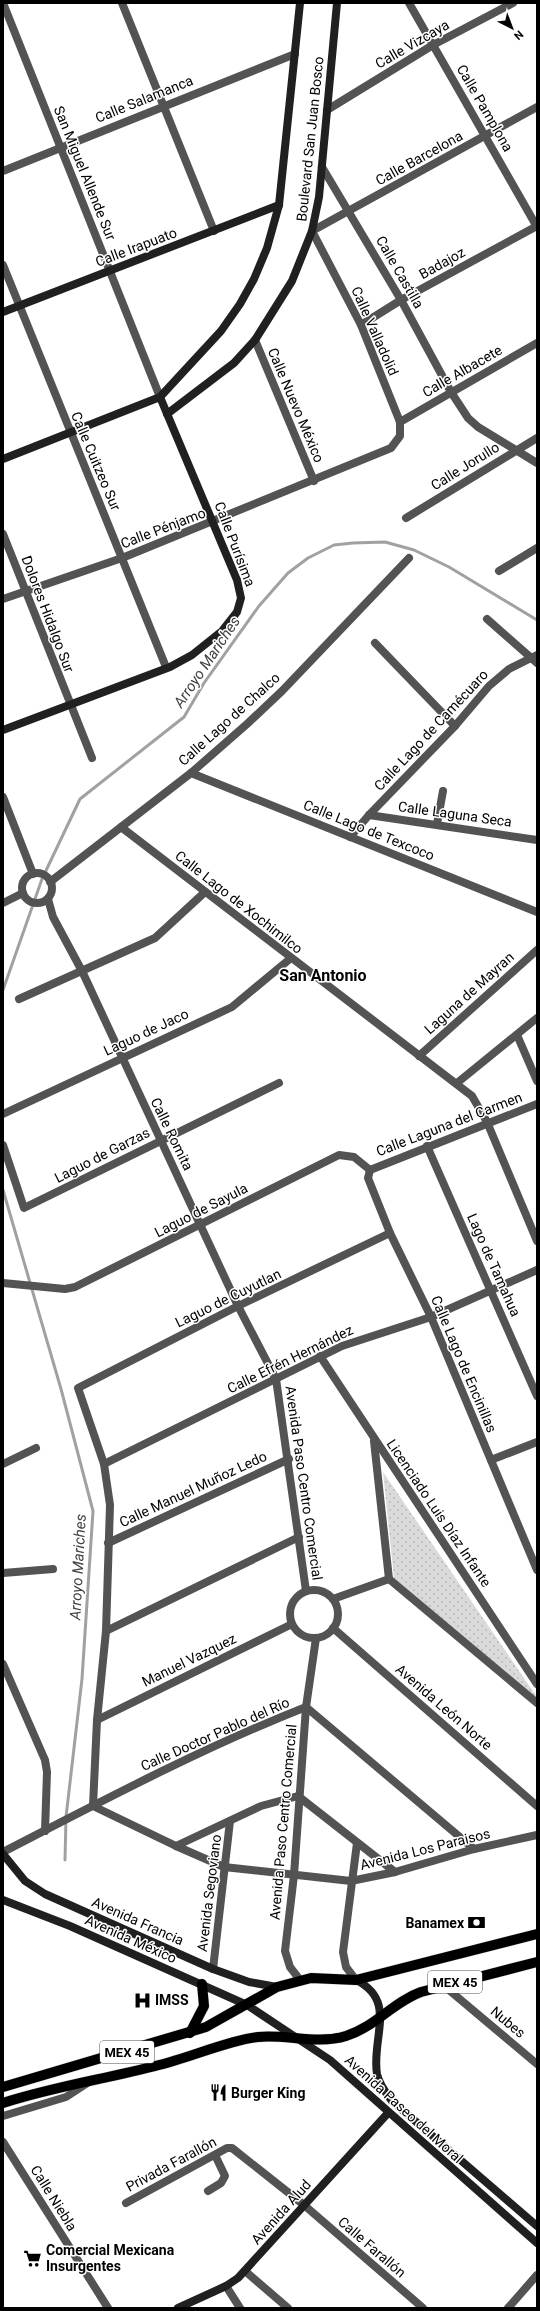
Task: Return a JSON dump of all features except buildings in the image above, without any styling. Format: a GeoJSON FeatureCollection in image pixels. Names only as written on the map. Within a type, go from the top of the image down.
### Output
{"type":"FeatureCollection","features":[{"type":"Feature","properties":{"kind":"main road","name":"MEX 45"},"geometry":{"type":"LineString","coordinates":[[3,2087],[190,2033],[221,2021],[276,1987],[300,1980],[330,1978],[356,1980],[537,1934]]}},
{"type":"Feature","properties":{"kind":"main road","name":"MEX 45"},"geometry":{"type":"LineString","coordinates":[[3,2103],[47,2089],[159,2065],[258,2037],[300,2040],[345,2036],[380,2018],[407,1997],[443,1985],[537,1962]]}},
{"type":"Feature","properties":{"kind":"main road"},"geometry":{"type":"LineString","coordinates":[[190,2033],[204,2006],[202,1984]]}},
{"type":"Feature","properties":{"kind":"street","name":"San Miguel Allende Sur"},"geometry":{"type":"LineString","coordinates":[[3,3],[160,396]]}},
{"type":"Feature","properties":{"kind":"street"},"geometry":{"type":"LineString","coordinates":[[122,3],[214,231]]}},
{"type":"Feature","properties":{"kind":"street","name":"Boulevard San Juan Bosco"},"geometry":{"type":"LineString","coordinates":[[160,396],[221,331],[240,304],[254,279],[267,248],[279,205],[300,3]]}},
{"type":"Feature","properties":{"kind":"street","name":"Boulevard San Juan Bosco"},"geometry":{"type":"LineString","coordinates":[[167,414],[234,363],[255,340],[292,281],[312,231],[322,166],[337,3]]}},
{"type":"Feature","properties":{"kind":"street","name":"Calle Pamplona"},"geometry":{"type":"LineString","coordinates":[[409,3],[537,227]]}},
{"type":"Feature","properties":{"kind":"street","name":"Calle Vizcaya"},"geometry":{"type":"LineString","coordinates":[[326,110],[433,45],[513,3]]}},
{"type":"Feature","properties":{"kind":"street","name":"Calle Salamanca"},"geometry":{"type":"LineString","coordinates":[[3,171],[162,105],[295,54]]}},
{"type":"Feature","properties":{"kind":"street","name":"Calle Barcelona"},"geometry":{"type":"LineString","coordinates":[[312,231],[537,107]]}},
{"type":"Feature","properties":{"kind":"street","name":"Calle Castilla"},"geometry":{"type":"LineString","coordinates":[[322,166],[350,211],[401,300],[451,392],[468,418],[478,427],[537,463]]}},
{"type":"Feature","properties":{"kind":"street","name":"Calle Irapuato"},"geometry":{"type":"LineString","coordinates":[[3,312],[279,205]]}},
{"type":"Feature","properties":{"kind":"street","name":"Badajoz"},"geometry":{"type":"LineString","coordinates":[[360,325],[401,300],[537,227]]}},
{"type":"Feature","properties":{"kind":"street","name":"Calle Valladolid"},"geometry":{"type":"LineString","coordinates":[[312,231],[360,325],[400,422]]}},
{"type":"Feature","properties":{"kind":"street","name":"Calle Cuitzeo Sur"},"geometry":{"type":"LineString","coordinates":[[3,265],[166,667]]}},
{"type":"Feature","properties":{"kind":"street","name":"Calle Nuevo México"},"geometry":{"type":"LineString","coordinates":[[255,340],[314,481]]}},
{"type":"Feature","properties":{"kind":"street","name":"Calle Albacete"},"geometry":{"type":"LineString","coordinates":[[400,422],[537,343]]}},
{"type":"Feature","properties":{"kind":"street"},"geometry":{"type":"LineString","coordinates":[[3,459],[160,396]]}},
{"type":"Feature","properties":{"kind":"street","name":"Calle Purísima"},"geometry":{"type":"LineString","coordinates":[[3,730],[166,667],[192,655],[216,636],[233,618],[241,604],[237,580],[160,396]]}},
{"type":"Feature","properties":{"kind":"street","name":"Calle Pénjamo"},"geometry":{"type":"LineString","coordinates":[[3,599],[122,558],[314,481],[391,448],[400,436],[400,422]]}},
{"type":"Feature","properties":{"kind":"street","name":"Calle Jorullo"},"geometry":{"type":"LineString","coordinates":[[406,518],[537,438]]}},
{"type":"Feature","properties":{"kind":"street","name":"Dolores Hidalgo Sur"},"geometry":{"type":"LineString","coordinates":[[3,534],[69,704],[92,758]]}},
{"type":"Feature","properties":{"kind":"street"},"geometry":{"type":"LineString","coordinates":[[499,570],[537,548]]}},
{"type":"Feature","properties":{"kind":"street","name":"Calle Lago de Chalco"},"geometry":{"type":"LineString","coordinates":[[50,880],[191,773],[282,691],[410,558]]}},
{"type":"Feature","properties":{"kind":"street"},"geometry":{"type":"LineString","coordinates":[[488,619],[535,659]]}},
{"type":"Feature","properties":{"kind":"street"},"geometry":{"type":"LineString","coordinates":[[375,643],[455,726]]}},
{"type":"Feature","properties":{"kind":"street","name":"Calle Lago de Camécuaro"},"geometry":{"type":"LineString","coordinates":[[350,837],[499,677],[535,659]]}},
{"type":"Feature","properties":{"kind":"street","name":"Calle Lago de Texcoco"},"geometry":{"type":"LineString","coordinates":[[191,773],[537,912]]}},
{"type":"Feature","properties":{"kind":"street"},"geometry":{"type":"LineString","coordinates":[[437,824],[443,791]]}},
{"type":"Feature","properties":{"kind":"street"},"geometry":{"type":"LineString","coordinates":[[3,797],[35,874],[50,880],[52,888],[48,899],[37,903],[25,896],[3,903]]}},
{"type":"Feature","properties":{"kind":"street","name":"Calle Laguna Seca"},"geometry":{"type":"LineString","coordinates":[[369,815],[537,840]]}},
{"type":"Feature","properties":{"kind":"street","name":"Calle Lago de Xochimilco"},"geometry":{"type":"LineString","coordinates":[[121,827],[472,1096],[487,1122],[537,1241]]}},
{"type":"Feature","properties":{"kind":"street"},"geometry":{"type":"LineString","coordinates":[[25,896],[23,883],[35,874]]}},
{"type":"Feature","properties":{"kind":"street"},"geometry":{"type":"LineString","coordinates":[[19,999],[155,938],[205,892]]}},
{"type":"Feature","properties":{"kind":"street","name":"Calle Romita"},"geometry":{"type":"LineString","coordinates":[[48,899],[54,917],[82,971],[159,1140],[201,1225],[238,1306],[276,1379]]}},
{"type":"Feature","properties":{"kind":"street","name":"Laguna de Mayran"},"geometry":{"type":"LineString","coordinates":[[419,1056],[537,950]]}},
{"type":"Feature","properties":{"kind":"street","name":"Laguo de Jaco"},"geometry":{"type":"LineString","coordinates":[[3,1114],[232,1007],[291,958]]}},
{"type":"Feature","properties":{"kind":"street"},"geometry":{"type":"LineString","coordinates":[[457,1084],[537,1018]]}},
{"type":"Feature","properties":{"kind":"street"},"geometry":{"type":"LineString","coordinates":[[517,1035],[537,1081]]}},
{"type":"Feature","properties":{"kind":"street","name":"Laguo de Garzas"},"geometry":{"type":"LineString","coordinates":[[3,1145],[24,1208],[159,1140],[278,1083]]}},
{"type":"Feature","properties":{"kind":"street","name":"Calle Laguna del Carmen"},"geometry":{"type":"LineString","coordinates":[[370,1170],[487,1122],[537,1104]]}},
{"type":"Feature","properties":{"kind":"street","name":"Lago de Tamahua"},"geometry":{"type":"LineString","coordinates":[[427,1146],[537,1396]]}},
{"type":"Feature","properties":{"kind":"street","name":"Laguo de Sayula"},"geometry":{"type":"LineString","coordinates":[[3,1283],[65,1289],[75,1287],[339,1155],[354,1157],[370,1170]]}},
{"type":"Feature","properties":{"kind":"street","name":"Calle Lago de Encinillas"},"geometry":{"type":"LineString","coordinates":[[370,1170],[368,1178],[390,1233],[431,1317],[537,1570]]}},
{"type":"Feature","properties":{"kind":"street","name":"Laguo de Cuyutlan"},"geometry":{"type":"LineString","coordinates":[[104,1464],[78,1388],[238,1306],[390,1233]]}},
{"type":"Feature","properties":{"kind":"street","name":"Calle Efrén Hernández"},"geometry":{"type":"LineString","coordinates":[[104,1464],[320,1356],[369,1336],[431,1317],[537,1270]]}},
{"type":"Feature","properties":{"kind":"street","name":"Licenciado Luis Díaz Infante"},"geometry":{"type":"LineString","coordinates":[[320,1356],[373,1439],[537,1684]]}},
{"type":"Feature","properties":{"kind":"street","name":"Avenida Paso Centro Comercial"},"geometry":{"type":"LineString","coordinates":[[276,1379],[306,1591]]}},
{"type":"Feature","properties":{"kind":"street"},"geometry":{"type":"LineString","coordinates":[[373,1439],[389,1579],[537,1703]]}},
{"type":"Feature","properties":{"kind":"street"},"geometry":{"type":"LineString","coordinates":[[491,1460],[537,1442]]}},
{"type":"Feature","properties":{"kind":"street"},"geometry":{"type":"LineString","coordinates":[[3,1464],[36,1448]]}},
{"type":"Feature","properties":{"kind":"street","name":"Calle Manuel Muñoz Ledo"},"geometry":{"type":"LineString","coordinates":[[108,1543],[288,1459]]}},
{"type":"Feature","properties":{"kind":"street"},"geometry":{"type":"LineString","coordinates":[[93,1806],[97,1720],[106,1631],[109,1499],[104,1464]]}},
{"type":"Feature","properties":{"kind":"street"},"geometry":{"type":"LineString","coordinates":[[106,1631],[299,1537]]}},
{"type":"Feature","properties":{"kind":"street"},"geometry":{"type":"LineString","coordinates":[[3,1572],[53,1569]]}},
{"type":"Feature","properties":{"kind":"street"},"geometry":{"type":"LineString","coordinates":[[333,1600],[389,1579]]}},
{"type":"Feature","properties":{"kind":"street"},"geometry":{"type":"LineString","coordinates":[[306,1591],[321,1591],[333,1600],[338,1614],[333,1628],[329,1633],[316,1638],[302,1635],[292,1624],[290,1608],[294,1601],[306,1591]]}},
{"type":"Feature","properties":{"kind":"street","name":"Manuel Vazquez"},"geometry":{"type":"LineString","coordinates":[[97,1720],[292,1624]]}},
{"type":"Feature","properties":{"kind":"street","name":"Avenida León Norte"},"geometry":{"type":"LineString","coordinates":[[333,1628],[537,1806]]}},
{"type":"Feature","properties":{"kind":"street","name":"Avenida Paso Centro Comercial"},"geometry":{"type":"LineString","coordinates":[[300,1980],[290,1967],[285,1951],[294,1875],[298,1796],[306,1707],[316,1638]]}},
{"type":"Feature","properties":{"kind":"street"},"geometry":{"type":"LineString","coordinates":[[3,1664],[45,1760],[47,1772],[45,1831]]}},
{"type":"Feature","properties":{"kind":"street","name":"Calle Doctor Pablo del Río"},"geometry":{"type":"LineString","coordinates":[[3,1853],[80,1812],[253,1728],[306,1707],[474,1850]]}},
{"type":"Feature","properties":{"kind":"street"},"geometry":{"type":"LineString","coordinates":[[176,1846],[261,1806],[298,1796],[395,1872]]}},
{"type":"Feature","properties":{"kind":"street","name":"Avenida Los Paraisos"},"geometry":{"type":"LineString","coordinates":[[93,1806],[176,1846],[224,1867],[351,1881],[395,1872],[474,1850],[537,1835]]}},
{"type":"Feature","properties":{"kind":"street","name":"Avenida Segoviano"},"geometry":{"type":"LineString","coordinates":[[213,1969],[230,1821]]}},
{"type":"Feature","properties":{"kind":"street"},"geometry":{"type":"LineString","coordinates":[[356,1980],[346,1966],[342,1952],[357,1843]]}},
{"type":"Feature","properties":{"kind":"street","name":"Avenida Francia"},"geometry":{"type":"LineString","coordinates":[[3,1853],[25,1881],[45,1894],[213,1969],[249,1982],[276,1987]]}},
{"type":"Feature","properties":{"kind":"street","name":"Avenida México"},"geometry":{"type":"LineString","coordinates":[[3,1900],[70,1926],[247,2005]]}},
{"type":"Feature","properties":{"kind":"street","name":"Avenida Paseo del Moral"},"geometry":{"type":"LineString","coordinates":[[356,1980],[368,1986],[378,1998],[380,2006],[377,2075],[382,2088],[392,2101],[537,2226]]}},
{"type":"Feature","properties":{"kind":"street","name":"Nubes"},"geometry":{"type":"LineString","coordinates":[[443,1985],[537,2064]]}},
{"type":"Feature","properties":{"kind":"street","name":"Avenida Paseo del Moral"},"geometry":{"type":"LineString","coordinates":[[247,2005],[330,2060],[388,2113],[537,2243]]}},
{"type":"Feature","properties":{"kind":"street"},"geometry":{"type":"LineString","coordinates":[[3,2116],[66,2097],[94,2078]]}},
{"type":"Feature","properties":{"kind":"street","name":"Avenida Alud"},"geometry":{"type":"LineString","coordinates":[[178,2308],[226,2286],[245,2271],[388,2113]]}},
{"type":"Feature","properties":{"kind":"street","name":"Calle Niebla"},"geometry":{"type":"LineString","coordinates":[[3,2142],[108,2308]]}},
{"type":"Feature","properties":{"kind":"street","name":"Privada Farallón"},"geometry":{"type":"LineString","coordinates":[[126,2203],[227,2148],[236,2149],[304,2205]]}},
{"type":"Feature","properties":{"kind":"street"},"geometry":{"type":"LineString","coordinates":[[208,2191],[221,2183],[224,2176],[215,2155]]}},
{"type":"Feature","properties":{"kind":"street","name":"Calle Farallón"},"geometry":{"type":"LineString","coordinates":[[304,2205],[423,2308]]}},
{"type":"Feature","properties":{"kind":"street"},"geometry":{"type":"LineString","coordinates":[[245,2271],[288,2308]]}},
{"type":"Feature","properties":{"kind":"street"},"geometry":{"type":"LineString","coordinates":[[508,2308],[537,2275]]}},
{"type":"Feature","properties":{"kind":"street"},"geometry":{"type":"LineString","coordinates":[[226,2286],[240,2308]]}},
{"type":"Feature","properties":{"kind":"shaded area"},"geometry":{"type":"Polygon","coordinates":[[[383,1472],[537,1697],[537,1700],[395,1587],[383,1472]]]}},
{"type":"Feature","properties":{"kind":"waterway","name":"Arroyo Mariches"},"geometry":{"type":"LineString","coordinates":[[3,990],[42,879],[80,799],[184,717],[204,683],[259,606],[288,573],[308,558],[334,545],[385,542],[414,550],[449,567],[537,620]]}},
{"type":"Feature","properties":{"kind":"waterway","name":"Arroyo Mariches"},"geometry":{"type":"LineString","coordinates":[[3,1190],[61,1389],[93,1511],[82,1679],[66,1817],[65,1860]]}},
{"type":"Feature","properties":{"kind":"place","name":"Banamex"},"geometry":{"type":"Point","coordinates":[477,1923]}},
{"type":"Feature","properties":{"kind":"place","name":"IMSS"},"geometry":{"type":"Point","coordinates":[142,2000]}},
{"type":"Feature","properties":{"kind":"place","name":"Burger King"},"geometry":{"type":"Point","coordinates":[218,2093]}},
{"type":"Feature","properties":{"kind":"place","name":"Comercial Mexicana Insurgentes"},"geometry":{"type":"Point","coordinates":[33,2258]}},
{"type":"Feature","properties":{"kind":"district","name":"San Antonio"},"geometry":{"type":"Point","coordinates":[323,975]}}]}
